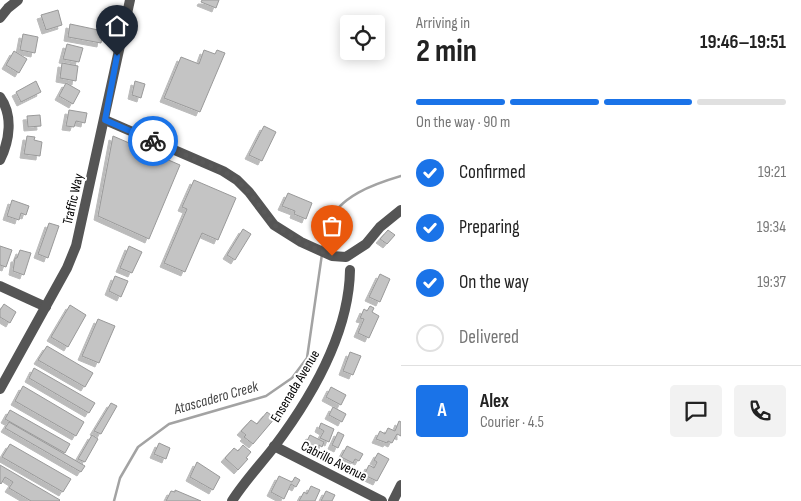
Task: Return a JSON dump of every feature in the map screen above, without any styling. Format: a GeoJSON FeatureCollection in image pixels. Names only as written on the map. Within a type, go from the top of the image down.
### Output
{"type":"FeatureCollection","features":[{"type":"Feature","properties":{"kind":"street"},"geometry":{"type":"LineString","coordinates":[[0,18],[18,0]]}},
{"type":"Feature","properties":{"kind":"street","name":"Traffic Way"},"geometry":{"type":"LineString","coordinates":[[0,389],[67,268],[76,246],[130,0]]}},
{"type":"Feature","properties":{"kind":"street"},"geometry":{"type":"LineString","coordinates":[[0,96],[4,102],[9,122],[6,148],[0,160]]}},
{"type":"Feature","properties":{"kind":"street"},"geometry":{"type":"LineString","coordinates":[[105,120],[223,171],[237,180],[249,192],[274,225],[301,242],[332,256],[346,257],[366,244],[380,227],[401,210]]}},
{"type":"Feature","properties":{"kind":"street","name":"Ensenada Avenue"},"geometry":{"type":"LineString","coordinates":[[232,501],[274,446],[302,405],[331,352],[347,298],[350,270]]}},
{"type":"Feature","properties":{"kind":"street"},"geometry":{"type":"LineString","coordinates":[[0,286],[46,307]]}},
{"type":"Feature","properties":{"kind":"street","name":"Cabrillo Avenue"},"geometry":{"type":"LineString","coordinates":[[274,446],[382,501]]}},
{"type":"Feature","properties":{"kind":"street"},"geometry":{"type":"LineString","coordinates":[[394,501],[401,485]]}},
{"type":"Feature","properties":{"kind":"building"},"geometry":{"type":"Polygon","coordinates":[[[202,0],[219,0],[216,8],[201,2],[202,0]]]}},
{"type":"Feature","properties":{"kind":"building"},"geometry":{"type":"Polygon","coordinates":[[[58,10],[62,25],[46,30],[41,15],[58,10]]]}},
{"type":"Feature","properties":{"kind":"building"},"geometry":{"type":"Polygon","coordinates":[[[70,24],[103,31],[101,43],[68,37],[70,24]]]}},
{"type":"Feature","properties":{"kind":"building"},"geometry":{"type":"Polygon","coordinates":[[[23,34],[38,37],[35,53],[20,50],[23,34]]]}},
{"type":"Feature","properties":{"kind":"building"},"geometry":{"type":"Polygon","coordinates":[[[67,44],[83,48],[79,62],[63,59],[67,44]]]}},
{"type":"Feature","properties":{"kind":"building"},"geometry":{"type":"Polygon","coordinates":[[[204,50],[215,54],[217,50],[225,53],[200,112],[164,98],[181,57],[199,64],[204,50]]]}},
{"type":"Feature","properties":{"kind":"building"},"geometry":{"type":"Polygon","coordinates":[[[14,51],[27,59],[19,73],[6,65],[14,51]]]}},
{"type":"Feature","properties":{"kind":"building"},"geometry":{"type":"Polygon","coordinates":[[[62,63],[78,66],[76,81],[60,78],[62,63]]]}},
{"type":"Feature","properties":{"kind":"building"},"geometry":{"type":"Polygon","coordinates":[[[36,81],[41,92],[21,102],[16,92],[36,81]]]}},
{"type":"Feature","properties":{"kind":"building"},"geometry":{"type":"Polygon","coordinates":[[[135,81],[145,84],[141,98],[132,95],[135,81]]]}},
{"type":"Feature","properties":{"kind":"building"},"geometry":{"type":"Polygon","coordinates":[[[66,83],[80,91],[73,104],[59,96],[66,83]]]}},
{"type":"Feature","properties":{"kind":"building"},"geometry":{"type":"Polygon","coordinates":[[[69,110],[87,113],[85,123],[76,121],[74,127],[66,126],[69,110]]]}},
{"type":"Feature","properties":{"kind":"building"},"geometry":{"type":"Polygon","coordinates":[[[40,115],[41,126],[28,127],[27,116],[40,115]]]}},
{"type":"Feature","properties":{"kind":"building"},"geometry":{"type":"Polygon","coordinates":[[[264,126],[276,132],[262,161],[249,155],[264,126]]]}},
{"type":"Feature","properties":{"kind":"building"},"geometry":{"type":"Polygon","coordinates":[[[27,136],[35,137],[34,140],[42,142],[40,156],[24,154],[27,136]]]}},
{"type":"Feature","properties":{"kind":"building"},"geometry":{"type":"Polygon","coordinates":[[[113,136],[180,165],[149,239],[98,216],[113,136]]]}},
{"type":"Feature","properties":{"kind":"building"},"geometry":{"type":"Polygon","coordinates":[[[194,180],[236,198],[218,240],[202,233],[185,272],[164,263],[187,209],[182,207],[194,180]]]}},
{"type":"Feature","properties":{"kind":"building"},"geometry":{"type":"Polygon","coordinates":[[[288,193],[312,203],[306,219],[294,214],[295,211],[282,206],[288,193]]]}},
{"type":"Feature","properties":{"kind":"building"},"geometry":{"type":"Polygon","coordinates":[[[12,200],[29,206],[26,215],[21,213],[19,220],[7,216],[12,200]]]}},
{"type":"Feature","properties":{"kind":"building"},"geometry":{"type":"Polygon","coordinates":[[[49,223],[59,226],[48,258],[38,254],[49,223]]]}},
{"type":"Feature","properties":{"kind":"building"},"geometry":{"type":"Polygon","coordinates":[[[243,229],[251,234],[235,260],[227,255],[243,229]]]}},
{"type":"Feature","properties":{"kind":"building"},"geometry":{"type":"Polygon","coordinates":[[[388,230],[395,235],[387,244],[380,239],[388,230]]]}},
{"type":"Feature","properties":{"kind":"building"},"geometry":{"type":"Polygon","coordinates":[[[0,246],[12,250],[6,267],[0,265],[0,246]]]}},
{"type":"Feature","properties":{"kind":"building"},"geometry":{"type":"Polygon","coordinates":[[[129,246],[142,252],[132,273],[120,268],[129,246]]]}},
{"type":"Feature","properties":{"kind":"building"},"geometry":{"type":"Polygon","coordinates":[[[20,250],[31,253],[24,275],[13,271],[15,258],[17,258],[20,250]]]}},
{"type":"Feature","properties":{"kind":"building"},"geometry":{"type":"Polygon","coordinates":[[[380,274],[390,279],[380,302],[369,297],[380,274]]]}},
{"type":"Feature","properties":{"kind":"building"},"geometry":{"type":"Polygon","coordinates":[[[115,276],[128,281],[121,297],[109,291],[115,276]]]}},
{"type":"Feature","properties":{"kind":"building"},"geometry":{"type":"Polygon","coordinates":[[[4,304],[16,312],[10,323],[0,317],[0,310],[4,304]]]}},
{"type":"Feature","properties":{"kind":"building"},"geometry":{"type":"Polygon","coordinates":[[[70,305],[86,315],[68,347],[51,337],[70,305]]]}},
{"type":"Feature","properties":{"kind":"building"},"geometry":{"type":"Polygon","coordinates":[[[370,306],[374,308],[372,312],[379,316],[369,338],[358,333],[364,319],[360,318],[364,309],[367,311],[370,306]]]}},
{"type":"Feature","properties":{"kind":"building"},"geometry":{"type":"Polygon","coordinates":[[[98,319],[115,326],[99,363],[82,356],[98,319]]]}},
{"type":"Feature","properties":{"kind":"building"},"geometry":{"type":"Polygon","coordinates":[[[47,346],[93,373],[85,387],[38,360],[47,346]]]}},
{"type":"Feature","properties":{"kind":"building"},"geometry":{"type":"Polygon","coordinates":[[[350,352],[361,356],[353,375],[343,371],[350,352]]]}},
{"type":"Feature","properties":{"kind":"building"},"geometry":{"type":"Polygon","coordinates":[[[34,368],[95,403],[89,413],[29,378],[34,368]]]}},
{"type":"Feature","properties":{"kind":"building"},"geometry":{"type":"Polygon","coordinates":[[[23,386],[84,422],[76,436],[15,401],[23,386]]]}},
{"type":"Feature","properties":{"kind":"building"},"geometry":{"type":"Polygon","coordinates":[[[331,387],[346,395],[341,405],[326,397],[331,387]]]}},
{"type":"Feature","properties":{"kind":"building"},"geometry":{"type":"Polygon","coordinates":[[[111,403],[117,406],[101,434],[94,431],[111,403]]]}},
{"type":"Feature","properties":{"kind":"building"},"geometry":{"type":"Polygon","coordinates":[[[333,407],[346,414],[342,422],[329,415],[333,407]]]}},
{"type":"Feature","properties":{"kind":"building"},"geometry":{"type":"Polygon","coordinates":[[[10,410],[70,444],[65,453],[5,419],[10,410]]]}},
{"type":"Feature","properties":{"kind":"building"},"geometry":{"type":"Polygon","coordinates":[[[267,412],[275,418],[253,444],[244,437],[246,435],[241,431],[251,420],[257,424],[267,412]]]}},
{"type":"Feature","properties":{"kind":"building"},"geometry":{"type":"Polygon","coordinates":[[[399,421],[401,422],[401,436],[397,434],[392,443],[376,439],[380,431],[385,434],[388,428],[395,431],[399,421]]]}},
{"type":"Feature","properties":{"kind":"building"},"geometry":{"type":"Polygon","coordinates":[[[9,422],[85,466],[81,472],[5,428],[9,422]]]}},
{"type":"Feature","properties":{"kind":"building"},"geometry":{"type":"Polygon","coordinates":[[[321,423],[334,429],[329,442],[320,438],[324,431],[319,428],[321,423]]]}},
{"type":"Feature","properties":{"kind":"building"},"geometry":{"type":"Polygon","coordinates":[[[338,432],[344,435],[338,448],[332,445],[338,432]]]}},
{"type":"Feature","properties":{"kind":"building"},"geometry":{"type":"Polygon","coordinates":[[[92,435],[98,439],[85,462],[78,459],[92,435]]]}},
{"type":"Feature","properties":{"kind":"building"},"geometry":{"type":"Polygon","coordinates":[[[310,435],[324,442],[322,447],[319,445],[317,449],[306,443],[310,435]]]}},
{"type":"Feature","properties":{"kind":"building"},"geometry":{"type":"Polygon","coordinates":[[[159,443],[170,448],[166,459],[154,454],[159,443]]]}},
{"type":"Feature","properties":{"kind":"building"},"geometry":{"type":"Polygon","coordinates":[[[10,444],[71,479],[63,492],[2,457],[10,444]]]}},
{"type":"Feature","properties":{"kind":"building"},"geometry":{"type":"Polygon","coordinates":[[[243,445],[251,452],[246,458],[248,459],[238,470],[225,458],[234,448],[238,451],[243,445]]]}},
{"type":"Feature","properties":{"kind":"building"},"geometry":{"type":"Polygon","coordinates":[[[347,446],[363,454],[359,461],[355,459],[353,463],[341,457],[347,446]]]}},
{"type":"Feature","properties":{"kind":"building"},"geometry":{"type":"Polygon","coordinates":[[[378,453],[389,459],[377,481],[364,475],[369,465],[374,468],[377,462],[374,460],[378,453]]]}},
{"type":"Feature","properties":{"kind":"building"},"geometry":{"type":"Polygon","coordinates":[[[197,462],[220,477],[213,490],[190,477],[197,462]]]}},
{"type":"Feature","properties":{"kind":"building"},"geometry":{"type":"Polygon","coordinates":[[[0,465],[60,500],[31,501],[9,488],[13,482],[5,477],[1,484],[0,465]]]}},
{"type":"Feature","properties":{"kind":"building"},"geometry":{"type":"Polygon","coordinates":[[[279,476],[292,482],[295,477],[300,480],[296,487],[291,484],[284,499],[271,492],[279,476]]]}},
{"type":"Feature","properties":{"kind":"building"},"geometry":{"type":"Polygon","coordinates":[[[311,486],[320,490],[315,501],[299,501],[304,492],[307,494],[311,486]]]}},
{"type":"Feature","properties":{"kind":"building"},"geometry":{"type":"Polygon","coordinates":[[[175,490],[201,501],[166,501],[171,491],[175,492],[175,490]]]}},
{"type":"Feature","properties":{"kind":"building"},"geometry":{"type":"Polygon","coordinates":[[[326,491],[335,495],[332,501],[321,501],[326,491]]]}},
{"type":"Feature","properties":{"kind":"waterway","name":"Atascadero Creek"},"geometry":{"type":"LineString","coordinates":[[322,248],[327,225],[340,206],[369,187],[401,176]]}},
{"type":"Feature","properties":{"kind":"waterway","name":"Atascadero Creek"},"geometry":{"type":"LineString","coordinates":[[114,501],[120,478],[138,447],[169,424],[266,396],[292,378],[307,358],[322,254]]}},
{"type":"Feature","properties":{"kind":"way so far"},"geometry":{"type":"LineString","coordinates":[[153,141],[223,171],[237,180],[249,192],[274,225],[284,233],[332,256]]}},
{"type":"Feature","properties":{"kind":"route"},"geometry":{"type":"LineString","coordinates":[[117,56],[105,120],[153,141]]}}]}
